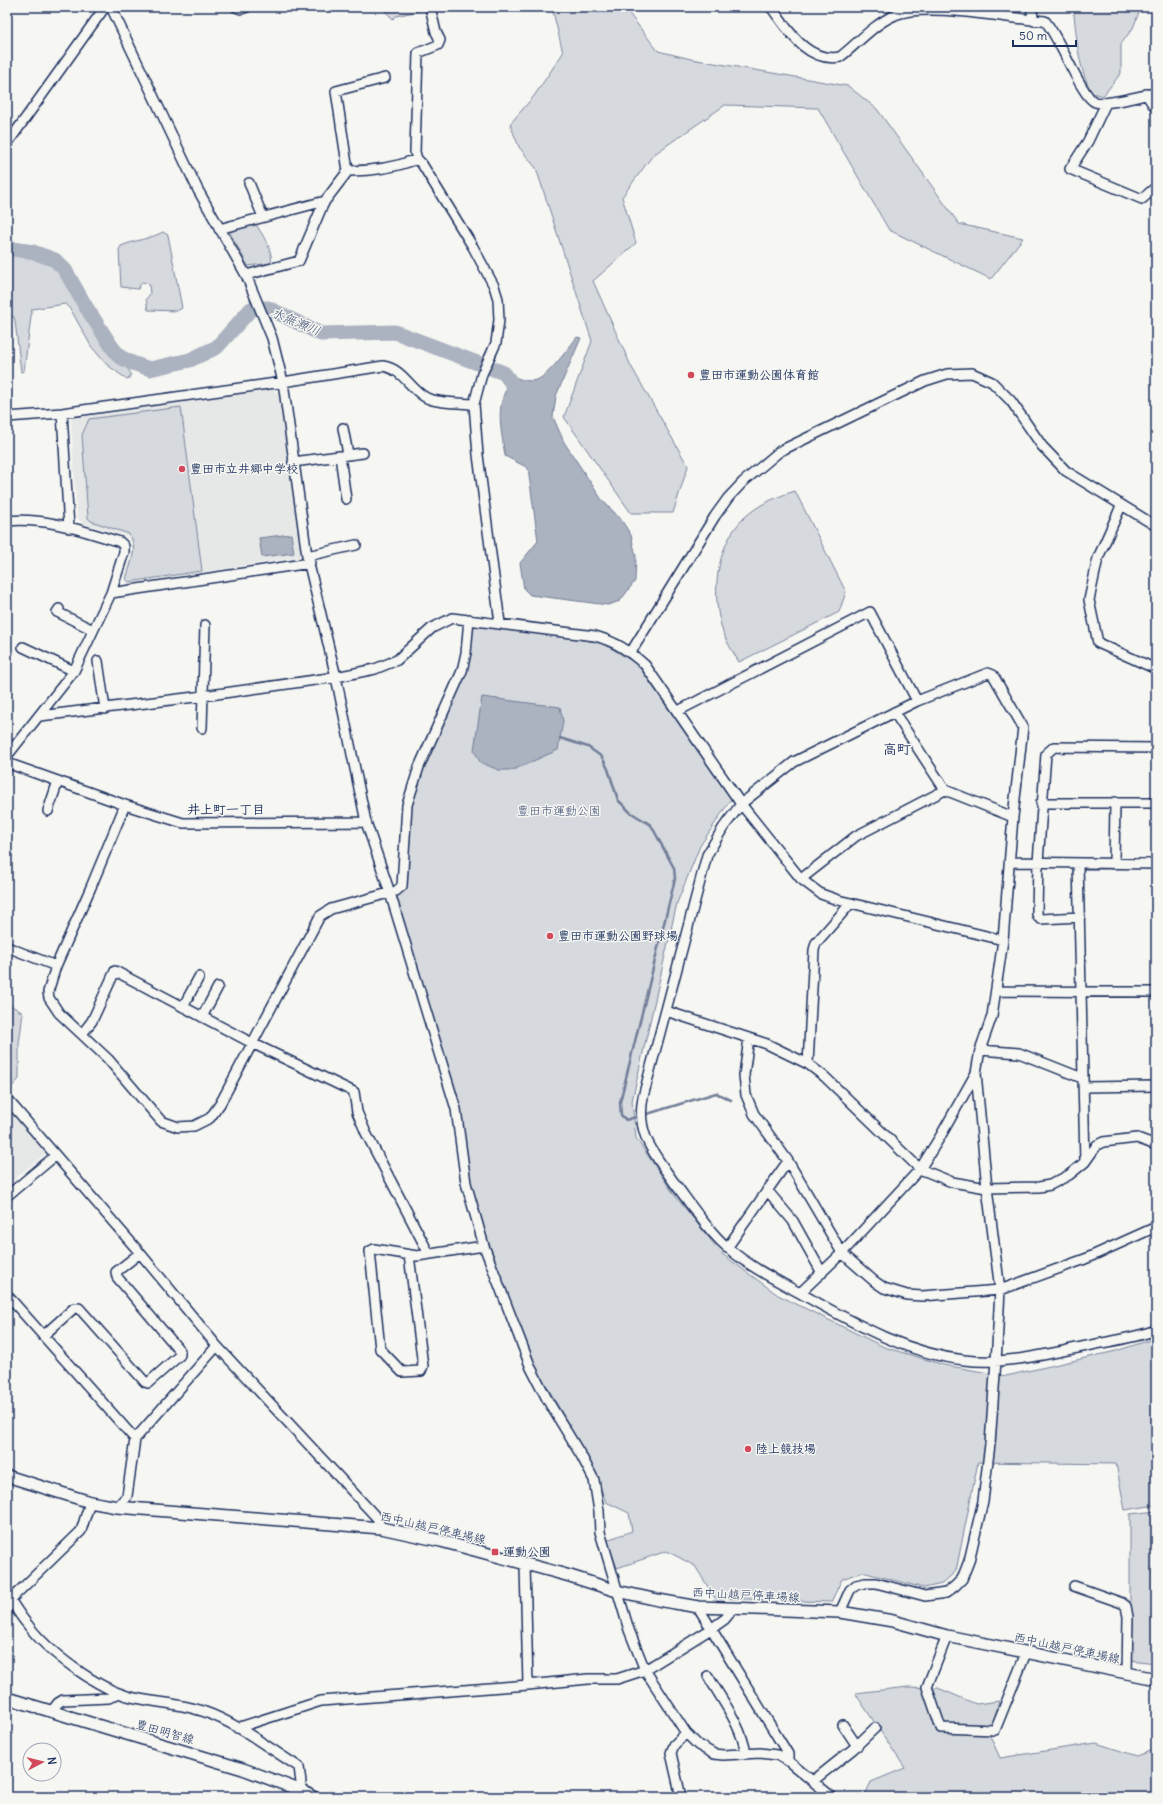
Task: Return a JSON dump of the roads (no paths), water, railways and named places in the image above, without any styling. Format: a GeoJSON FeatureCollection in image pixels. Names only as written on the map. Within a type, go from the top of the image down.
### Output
{"type":"FeatureCollection","features":[{"type":"Feature","properties":{"kind":"main road","name":"西中山越戸停車場線"},"geometry":{"type":"LineString","coordinates":[[7,1476],[90,1502],[117,1507],[381,1528],[441,1542],[617,1591],[658,1600],[698,1607],[840,1612],[893,1621],[947,1636],[1156,1679]]}},
{"type":"Feature","properties":{"kind":"main road","name":"豊田明智線"},"geometry":{"type":"LineString","coordinates":[[7,1698],[242,1769],[302,1791],[313,1797]]}},
{"type":"Feature","properties":{"kind":"street"},"geometry":{"type":"LineString","coordinates":[[7,144],[105,7]]}},
{"type":"Feature","properties":{"kind":"street"},"geometry":{"type":"LineString","coordinates":[[111,7],[195,183],[246,275],[272,338],[283,382],[308,560],[336,677],[366,822],[390,893],[456,1109],[466,1183],[484,1246],[531,1368],[548,1401],[582,1457],[594,1480],[599,1511],[600,1532],[629,1630],[645,1670],[686,1733],[698,1745],[714,1754],[772,1754],[788,1761],[832,1797]]}},
{"type":"Feature","properties":{"kind":"street"},"geometry":{"type":"LineString","coordinates":[[236,7],[241,9],[247,7]]}},
{"type":"Feature","properties":{"kind":"street"},"geometry":{"type":"LineString","coordinates":[[430,7],[436,32],[440,40],[438,45],[418,53],[415,152],[417,159],[422,164],[473,247],[494,286],[498,299],[499,320],[496,344],[482,374],[474,404],[476,433],[500,623]]}},
{"type":"Feature","properties":{"kind":"street"},"geometry":{"type":"LineString","coordinates":[[771,7],[804,48],[813,54],[832,58],[840,57],[894,15],[918,9],[999,12],[1034,21],[1045,21],[1061,44],[1089,98],[1094,102],[1106,103],[1156,93]]}},
{"type":"Feature","properties":{"kind":"street"},"geometry":{"type":"LineString","coordinates":[[1031,7],[1034,21]]}},
{"type":"Feature","properties":{"kind":"street"},"geometry":{"type":"LineString","coordinates":[[246,275],[299,261],[325,201],[348,171],[336,91],[385,78]]}},
{"type":"Feature","properties":{"kind":"street"},"geometry":{"type":"LineString","coordinates":[[1146,94],[1156,109]]}},
{"type":"Feature","properties":{"kind":"street"},"geometry":{"type":"LineString","coordinates":[[1106,103],[1088,141],[1070,169],[1142,199],[1156,187]]}},
{"type":"Feature","properties":{"kind":"street"},"geometry":{"type":"LineString","coordinates":[[348,171],[371,171],[397,167],[417,159]]}},
{"type":"Feature","properties":{"kind":"street"},"geometry":{"type":"LineString","coordinates":[[250,183],[263,217]]}},
{"type":"Feature","properties":{"kind":"street"},"geometry":{"type":"LineString","coordinates":[[220,228],[325,201]]}},
{"type":"Feature","properties":{"kind":"street"},"geometry":{"type":"LineString","coordinates":[[7,417],[62,413],[283,382],[383,366],[400,373],[425,397],[474,404]]}},
{"type":"Feature","properties":{"kind":"street"},"geometry":{"type":"LineString","coordinates":[[631,652],[715,516],[728,498],[743,482],[780,451],[925,381],[947,374],[972,373],[992,382],[1011,401],[1042,446],[1066,471],[1156,526]]}},
{"type":"Feature","properties":{"kind":"street"},"geometry":{"type":"LineString","coordinates":[[62,413],[70,528]]}},
{"type":"Feature","properties":{"kind":"street"},"geometry":{"type":"LineString","coordinates":[[343,428],[346,499]]}},
{"type":"Feature","properties":{"kind":"street"},"geometry":{"type":"LineString","coordinates":[[294,462],[363,453]]}},
{"type":"Feature","properties":{"kind":"street"},"geometry":{"type":"LineString","coordinates":[[1121,506],[1098,558],[1089,600],[1098,643],[1156,669]]}},
{"type":"Feature","properties":{"kind":"street"},"geometry":{"type":"LineString","coordinates":[[7,521],[28,519],[41,520],[120,542],[124,546],[124,552],[111,593],[74,671],[7,756]]}},
{"type":"Feature","properties":{"kind":"street"},"geometry":{"type":"LineString","coordinates":[[111,593],[308,560],[356,545]]}},
{"type":"Feature","properties":{"kind":"street"},"geometry":{"type":"LineString","coordinates":[[59,609],[57,612],[93,630]]}},
{"type":"Feature","properties":{"kind":"street"},"geometry":{"type":"LineString","coordinates":[[678,711],[870,612],[917,701]]}},
{"type":"Feature","properties":{"kind":"street"},"geometry":{"type":"LineString","coordinates":[[40,716],[105,709],[336,677],[387,666],[405,654],[432,628],[452,618],[595,636],[613,641],[631,652],[645,665],[741,804],[801,879],[821,894],[851,903],[1003,940]]}},
{"type":"Feature","properties":{"kind":"street"},"geometry":{"type":"LineString","coordinates":[[125,805],[56,966],[48,992],[49,998],[59,1013],[108,1059],[161,1121],[183,1128],[200,1124],[210,1118],[220,1104],[320,916],[331,909],[390,893],[399,890],[402,886],[407,805],[419,767],[462,671],[466,653],[469,619]]}},
{"type":"Feature","properties":{"kind":"street"},"geometry":{"type":"LineString","coordinates":[[202,728],[204,625]]}},
{"type":"Feature","properties":{"kind":"street"},"geometry":{"type":"LineString","coordinates":[[23,647],[74,671]]}},
{"type":"Feature","properties":{"kind":"street"},"geometry":{"type":"LineString","coordinates":[[98,660],[105,709]]}},
{"type":"Feature","properties":{"kind":"street"},"geometry":{"type":"LineString","coordinates":[[840,1612],[850,1590],[861,1584],[876,1583],[925,1596],[946,1593],[962,1579],[969,1561],[983,1501],[990,1444],[996,1362],[1000,1290],[987,1188],[976,1072],[980,1050],[992,1016],[1003,940],[1011,862],[1013,816],[1023,727],[993,675],[988,673],[917,701],[794,762],[741,804],[723,828],[707,855],[643,1097],[641,1124],[651,1150],[699,1216],[727,1248],[763,1273],[871,1332],[915,1349],[963,1360],[996,1362],[1035,1357],[1127,1339],[1156,1330]]}},
{"type":"Feature","properties":{"kind":"street"},"geometry":{"type":"LineString","coordinates":[[894,712],[945,790],[1013,816]]}},
{"type":"Feature","properties":{"kind":"street"},"geometry":{"type":"LineString","coordinates":[[1080,917],[1041,919],[1038,917],[1038,862],[1041,803],[1046,754],[1054,747],[1156,748]]}},
{"type":"Feature","properties":{"kind":"street"},"geometry":{"type":"LineString","coordinates":[[7,763],[20,769],[125,805],[183,823],[366,822]]}},
{"type":"Feature","properties":{"kind":"street"},"geometry":{"type":"LineString","coordinates":[[48,811],[58,781]]}},
{"type":"Feature","properties":{"kind":"street"},"geometry":{"type":"LineString","coordinates":[[801,879],[856,836],[945,790]]}},
{"type":"Feature","properties":{"kind":"street"},"geometry":{"type":"LineString","coordinates":[[1114,864],[1115,802]]}},
{"type":"Feature","properties":{"kind":"street"},"geometry":{"type":"LineString","coordinates":[[1041,803],[1156,803]]}},
{"type":"Feature","properties":{"kind":"street"},"geometry":{"type":"LineString","coordinates":[[1011,862],[1156,864]]}},
{"type":"Feature","properties":{"kind":"street"},"geometry":{"type":"LineString","coordinates":[[1078,862],[1083,1151],[1085,1162]]}},
{"type":"Feature","properties":{"kind":"street"},"geometry":{"type":"LineString","coordinates":[[808,1064],[814,950],[816,943],[851,903]]}},
{"type":"Feature","properties":{"kind":"street"},"geometry":{"type":"LineString","coordinates":[[7,947],[56,966]]}},
{"type":"Feature","properties":{"kind":"street"},"geometry":{"type":"LineString","coordinates":[[82,1034],[92,1021],[115,971],[252,1043],[354,1092],[357,1112],[366,1133],[429,1254]]}},
{"type":"Feature","properties":{"kind":"street"},"geometry":{"type":"LineString","coordinates":[[183,1007],[199,977]]}},
{"type":"Feature","properties":{"kind":"street"},"geometry":{"type":"LineString","coordinates":[[202,1017],[218,987]]}},
{"type":"Feature","properties":{"kind":"street"},"geometry":{"type":"LineString","coordinates":[[996,991],[1156,992]]}},
{"type":"Feature","properties":{"kind":"street"},"geometry":{"type":"LineString","coordinates":[[666,1011],[768,1044],[808,1064],[825,1077],[920,1169],[952,1182],[987,1188],[1027,1188],[1050,1185],[1069,1175],[1085,1162],[1097,1145],[1107,1141],[1137,1138],[1156,1145]]}},
{"type":"Feature","properties":{"kind":"street"},"geometry":{"type":"LineString","coordinates":[[749,1038],[744,1075],[749,1104],[758,1122],[788,1161],[842,1253],[884,1288],[907,1295],[922,1296],[1000,1290],[1085,1259],[1156,1227]]}},
{"type":"Feature","properties":{"kind":"street"},"geometry":{"type":"LineString","coordinates":[[980,1050],[1019,1053],[1083,1083],[1156,1086]]}},
{"type":"Feature","properties":{"kind":"street"},"geometry":{"type":"LineString","coordinates":[[800,1293],[842,1253],[920,1169],[940,1137],[976,1072]]}},
{"type":"Feature","properties":{"kind":"street"},"geometry":{"type":"LineString","coordinates":[[7,1099],[140,1253],[217,1346],[376,1518],[381,1528]]}},
{"type":"Feature","properties":{"kind":"street"},"geometry":{"type":"LineString","coordinates":[[7,1196],[55,1156]]}},
{"type":"Feature","properties":{"kind":"street"},"geometry":{"type":"LineString","coordinates":[[727,1248],[788,1161]]}},
{"type":"Feature","properties":{"kind":"street"},"geometry":{"type":"LineString","coordinates":[[767,1190],[793,1221],[822,1273]]}},
{"type":"Feature","properties":{"kind":"street"},"geometry":{"type":"LineString","coordinates":[[409,1255],[423,1366],[421,1371],[402,1372],[380,1349],[370,1252],[374,1249],[409,1255],[429,1254],[484,1246]]}},
{"type":"Feature","properties":{"kind":"street"},"geometry":{"type":"LineString","coordinates":[[43,1336],[74,1308],[79,1308],[145,1382],[148,1383],[180,1355],[180,1351],[117,1277],[116,1272],[140,1253]]}},
{"type":"Feature","properties":{"kind":"street"},"geometry":{"type":"LineString","coordinates":[[7,1294],[135,1439]]}},
{"type":"Feature","properties":{"kind":"street"},"geometry":{"type":"LineString","coordinates":[[117,1507],[127,1496],[135,1439],[217,1346]]}},
{"type":"Feature","properties":{"kind":"street"},"geometry":{"type":"LineString","coordinates":[[90,1502],[81,1531],[9,1598],[28,1626],[44,1643],[78,1670],[100,1684],[119,1693],[195,1708],[206,1712],[237,1728],[299,1767],[302,1791],[292,1797]]}},
{"type":"Feature","properties":{"kind":"street"},"geometry":{"type":"LineString","coordinates":[[525,1565],[528,1685]]}},
{"type":"Feature","properties":{"kind":"street"},"geometry":{"type":"LineString","coordinates":[[1074,1586],[1122,1603],[1126,1606],[1128,1617],[1126,1674]]}},
{"type":"Feature","properties":{"kind":"street"},"geometry":{"type":"LineString","coordinates":[[698,1607],[788,1754],[788,1761]]}},
{"type":"Feature","properties":{"kind":"street"},"geometry":{"type":"LineString","coordinates":[[237,1728],[321,1701],[588,1679],[617,1679],[645,1670],[711,1629],[725,1620],[729,1614],[729,1608]]}},
{"type":"Feature","properties":{"kind":"street"},"geometry":{"type":"LineString","coordinates":[[947,1636],[927,1687],[941,1728],[995,1730],[1026,1653]]}},
{"type":"Feature","properties":{"kind":"street"},"geometry":{"type":"LineString","coordinates":[[708,1676],[732,1717],[745,1745],[746,1754]]}},
{"type":"Feature","properties":{"kind":"street"},"geometry":{"type":"LineString","coordinates":[[50,1712],[63,1700],[109,1698],[119,1693]]}},
{"type":"Feature","properties":{"kind":"street"},"geometry":{"type":"LineString","coordinates":[[843,1725],[857,1746]]}},
{"type":"Feature","properties":{"kind":"street"},"geometry":{"type":"LineString","coordinates":[[813,1781],[857,1746],[875,1728]]}},
{"type":"Feature","properties":{"kind":"street"},"geometry":{"type":"LineString","coordinates":[[681,1797],[671,1753],[674,1745],[686,1733]]}},
{"type":"Feature","properties":{"kind":"waterway","name":"水無瀬川"},"geometry":{"type":"LineString","coordinates":[[7,248],[33,252],[55,260],[65,270],[86,307],[120,357],[150,369],[190,360],[217,347],[251,309],[268,308],[321,334],[395,332],[504,373],[522,397]]}},
{"type":"Feature","properties":{"kind":"waterway"},"geometry":{"type":"LineString","coordinates":[[560,738],[588,747],[602,757],[608,769],[618,800],[630,812],[651,825],[674,868],[675,879],[620,1102],[621,1115],[626,1120],[639,1116]]}},
{"type":"Feature","properties":{"kind":"waterway"},"geometry":{"type":"LineString","coordinates":[[644,1115],[716,1093],[731,1100]]}},
{"type":"Feature","properties":{"kind":"place","name":"豊田市運動公園体育館"},"geometry":{"type":"Point","coordinates":[691,375]}},
{"type":"Feature","properties":{"kind":"place","name":"豊田市立井郷中学校"},"geometry":{"type":"Point","coordinates":[182,469]}},
{"type":"Feature","properties":{"kind":"place","name":"豊田市運動公園野球場"},"geometry":{"type":"Point","coordinates":[550,936]}},
{"type":"Feature","properties":{"kind":"place","name":"陸上競技場"},"geometry":{"type":"Point","coordinates":[748,1449]}},
{"type":"Feature","properties":{"kind":"place","name":"運動公園"},"geometry":{"type":"Point","coordinates":[495,1552]}},
{"type":"Feature","properties":{"kind":"district","name":"高町"},"geometry":{"type":"Point","coordinates":[897,749]}},
{"type":"Feature","properties":{"kind":"district","name":"井上町一丁目"},"geometry":{"type":"Point","coordinates":[226,809]}},
{"type":"Feature","properties":{"kind":"park label","name":"豊田市運動公園"},"geometry":{"type":"Point","coordinates":[559,811]}}]}
